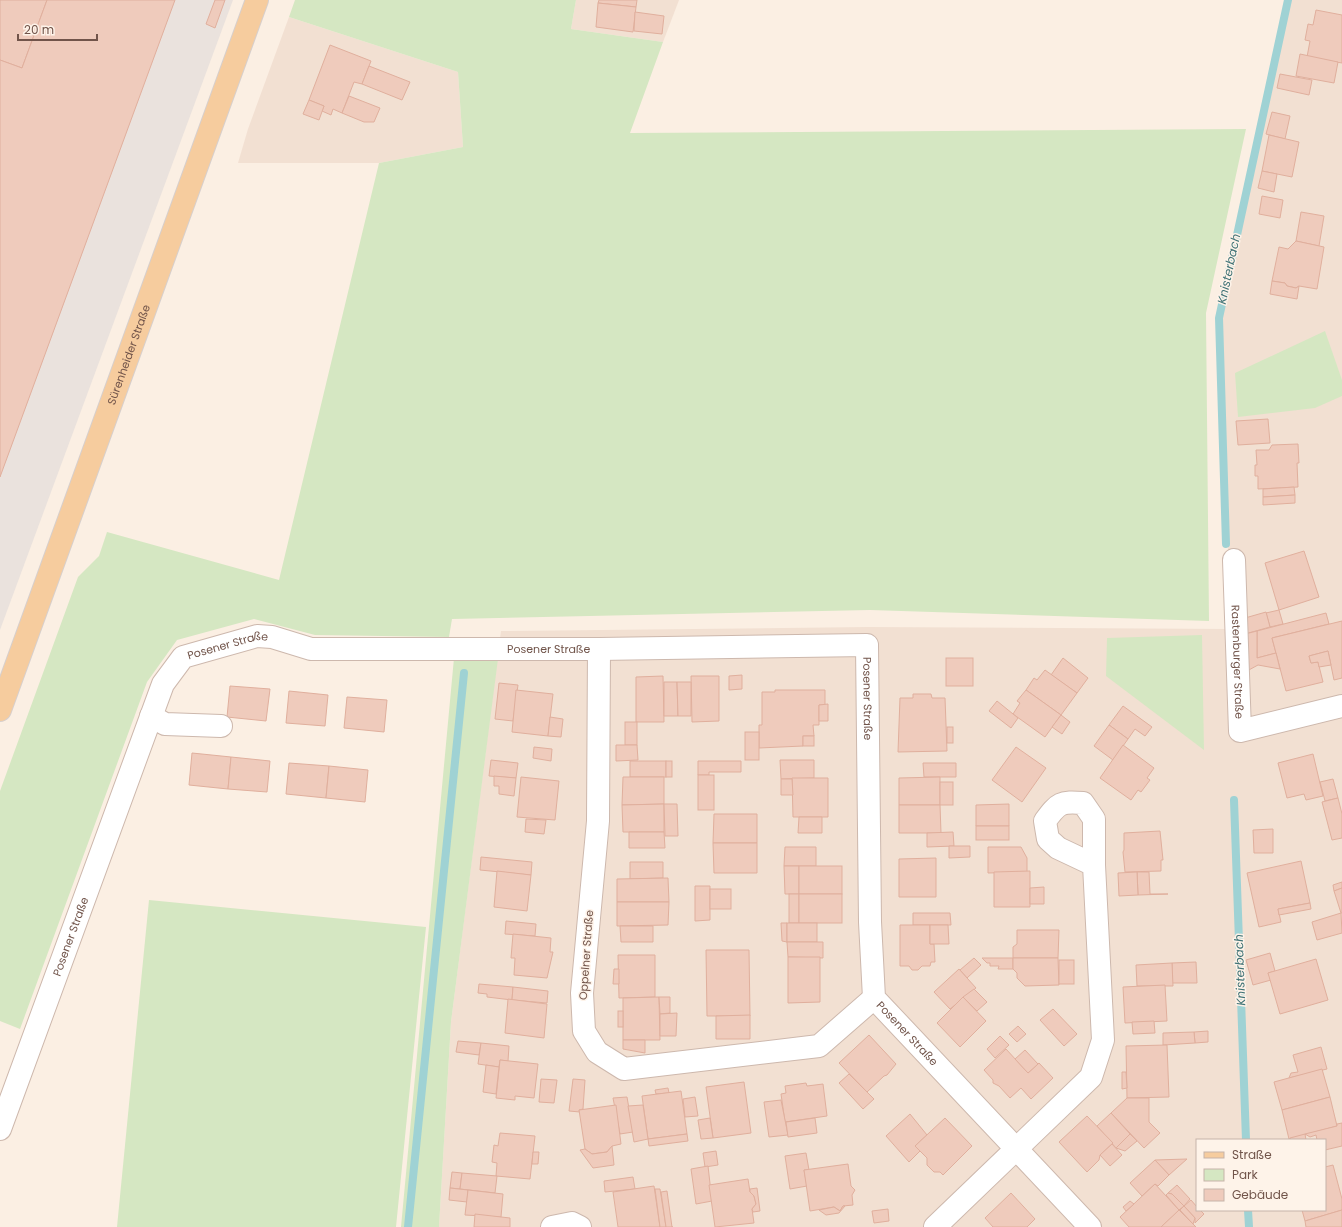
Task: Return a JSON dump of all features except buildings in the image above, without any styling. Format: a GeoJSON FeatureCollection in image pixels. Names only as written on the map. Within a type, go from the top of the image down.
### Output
{"type":"FeatureCollection","features":[{"type":"Feature","properties":{"kind":"main road","name":"Sürenheider Straße"},"geometry":{"type":"LineString","coordinates":[[0,710],[257,0]]}},
{"type":"Feature","properties":{"kind":"street","name":"Rastenburger Straße"},"geometry":{"type":"LineString","coordinates":[[1234,560],[1240,731],[1342,706]]}},
{"type":"Feature","properties":{"kind":"street","name":"Posener Straße"},"geometry":{"type":"LineString","coordinates":[[0,1129],[163,684],[183,657],[256,636],[272,637],[311,649],[599,649],[867,645],[870,922],[874,998],[1090,1227]]}},
{"type":"Feature","properties":{"kind":"street","name":"Oppelner Straße"},"geometry":{"type":"LineString","coordinates":[[599,649],[598,821],[582,993],[584,1031],[597,1052],[624,1069],[820,1046],[874,998]]}},
{"type":"Feature","properties":{"kind":"street"},"geometry":{"type":"LineString","coordinates":[[152,716],[165,724],[221,726]]}},
{"type":"Feature","properties":{"kind":"street"},"geometry":{"type":"LineString","coordinates":[[935,1227],[1090,1077],[1103,1040],[1094,865]]}},
{"type":"Feature","properties":{"kind":"street"},"geometry":{"type":"LineString","coordinates":[[552,1227],[572,1224],[580,1227]]}},
{"type":"Feature","properties":{"kind":"shaded area"},"geometry":{"type":"Polygon","coordinates":[[[0,0],[233,0],[0,630],[0,0]]]}},
{"type":"Feature","properties":{"kind":"shaded area"},"geometry":{"type":"Polygon","coordinates":[[[576,0],[679,0],[663,42],[571,29],[576,0]]]}},
{"type":"Feature","properties":{"kind":"shaded area"},"geometry":{"type":"Polygon","coordinates":[[[1291,0],[1342,0],[1342,1227],[439,1227],[451,1022],[501,631],[868,627],[1230,629],[1222,315],[1291,0]]]}},
{"type":"Feature","properties":{"kind":"shaded area"},"geometry":{"type":"Polygon","coordinates":[[[289,17],[458,72],[463,147],[379,163],[238,163],[248,129],[289,17]]]}},
{"type":"Feature","properties":{"kind":"green space"},"geometry":{"type":"Polygon","coordinates":[[[295,0],[576,0],[571,29],[663,42],[630,133],[1246,129],[1206,313],[1209,621],[870,610],[452,619],[449,637],[315,635],[254,619],[177,640],[147,682],[20,1029],[0,1021],[0,791],[78,577],[99,556],[107,532],[279,580],[379,163],[463,147],[458,72],[289,17],[295,0]]]}},
{"type":"Feature","properties":{"kind":"green space"},"geometry":{"type":"Polygon","coordinates":[[[1325,331],[1342,380],[1342,396],[1315,408],[1238,417],[1235,373],[1325,331]]]}},
{"type":"Feature","properties":{"kind":"green space"},"geometry":{"type":"Polygon","coordinates":[[[1202,635],[1204,750],[1106,676],[1107,638],[1202,635]]]}},
{"type":"Feature","properties":{"kind":"green space"},"geometry":{"type":"Polygon","coordinates":[[[454,658],[498,659],[451,1022],[439,1227],[401,1227],[454,658]]]}},
{"type":"Feature","properties":{"kind":"green space"},"geometry":{"type":"Polygon","coordinates":[[[149,900],[426,927],[396,1227],[117,1227],[149,900]]]}},
{"type":"Feature","properties":{"kind":"waterway","name":"Knisterbach"},"geometry":{"type":"LineString","coordinates":[[1226,544],[1219,318],[1288,0]]}},
{"type":"Feature","properties":{"kind":"waterway"},"geometry":{"type":"LineString","coordinates":[[408,1227],[464,673]]}},
{"type":"Feature","properties":{"kind":"waterway","name":"Knisterbach"},"geometry":{"type":"LineString","coordinates":[[1234,800],[1246,1139]]}},
{"type":"Feature","properties":{"kind":"waterway","name":"Knisterbach"},"geometry":{"type":"LineString","coordinates":[[1248,1211],[1249,1227]]}}]}
